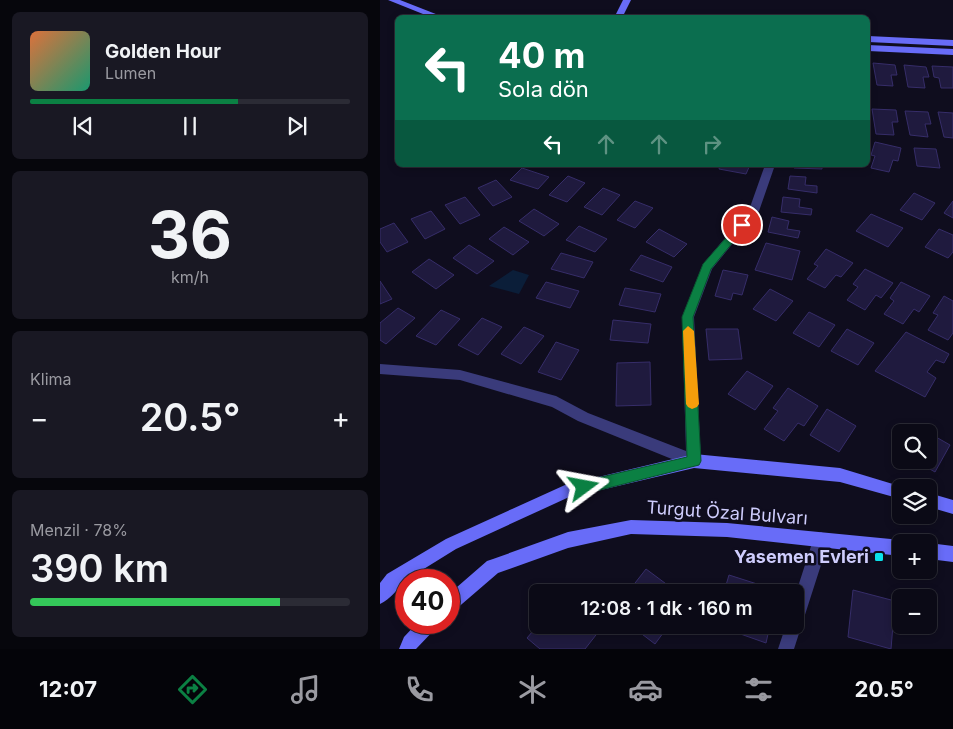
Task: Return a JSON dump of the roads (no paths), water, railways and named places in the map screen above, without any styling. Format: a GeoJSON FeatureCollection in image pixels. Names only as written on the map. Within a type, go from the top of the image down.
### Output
{"type":"FeatureCollection","features":[{"type":"Feature","properties":{"kind":"street"},"geometry":{"type":"LineString","coordinates":[[392,0],[434,15]]}},
{"type":"Feature","properties":{"kind":"street"},"geometry":{"type":"LineString","coordinates":[[620,15],[627,0]]}},
{"type":"Feature","properties":{"kind":"street"},"geometry":{"type":"LineString","coordinates":[[870,40],[953,44]]}},
{"type":"Feature","properties":{"kind":"street"},"geometry":{"type":"LineString","coordinates":[[870,48],[953,52]]}},
{"type":"Feature","properties":{"kind":"street"},"geometry":{"type":"LineString","coordinates":[[694,461],[688,317],[707,267],[754,211],[769,167]]}},
{"type":"Feature","properties":{"kind":"street"},"geometry":{"type":"LineString","coordinates":[[380,369],[460,375],[556,402],[583,417],[694,461],[840,476],[892,490]]}},
{"type":"Feature","properties":{"kind":"street"},"geometry":{"type":"LineString","coordinates":[[380,596],[393,580],[451,544],[565,492],[694,461]]}},
{"type":"Feature","properties":{"kind":"street"},"geometry":{"type":"LineString","coordinates":[[937,502],[953,507]]}},
{"type":"Feature","properties":{"kind":"street","name":"Turgut Özal Bulvarı"},"geometry":{"type":"LineString","coordinates":[[460,595],[494,567],[568,540],[631,527],[727,530],[892,547]]}},
{"type":"Feature","properties":{"kind":"street"},"geometry":{"type":"LineString","coordinates":[[804,592],[821,540]]}},
{"type":"Feature","properties":{"kind":"street"},"geometry":{"type":"LineString","coordinates":[[937,552],[953,554]]}},
{"type":"Feature","properties":{"kind":"street"},"geometry":{"type":"LineString","coordinates":[[407,649],[419,634]]}},
{"type":"Feature","properties":{"kind":"street"},"geometry":{"type":"LineString","coordinates":[[786,649],[791,634]]}},
{"type":"Feature","properties":{"kind":"water"},"geometry":{"type":"Polygon","coordinates":[[[513,270],[529,275],[519,294],[489,286],[513,270]]]}},
{"type":"Feature","properties":{"kind":"place","name":"Yasemen Evleri"},"geometry":{"type":"Point","coordinates":[879,557]}}]}
